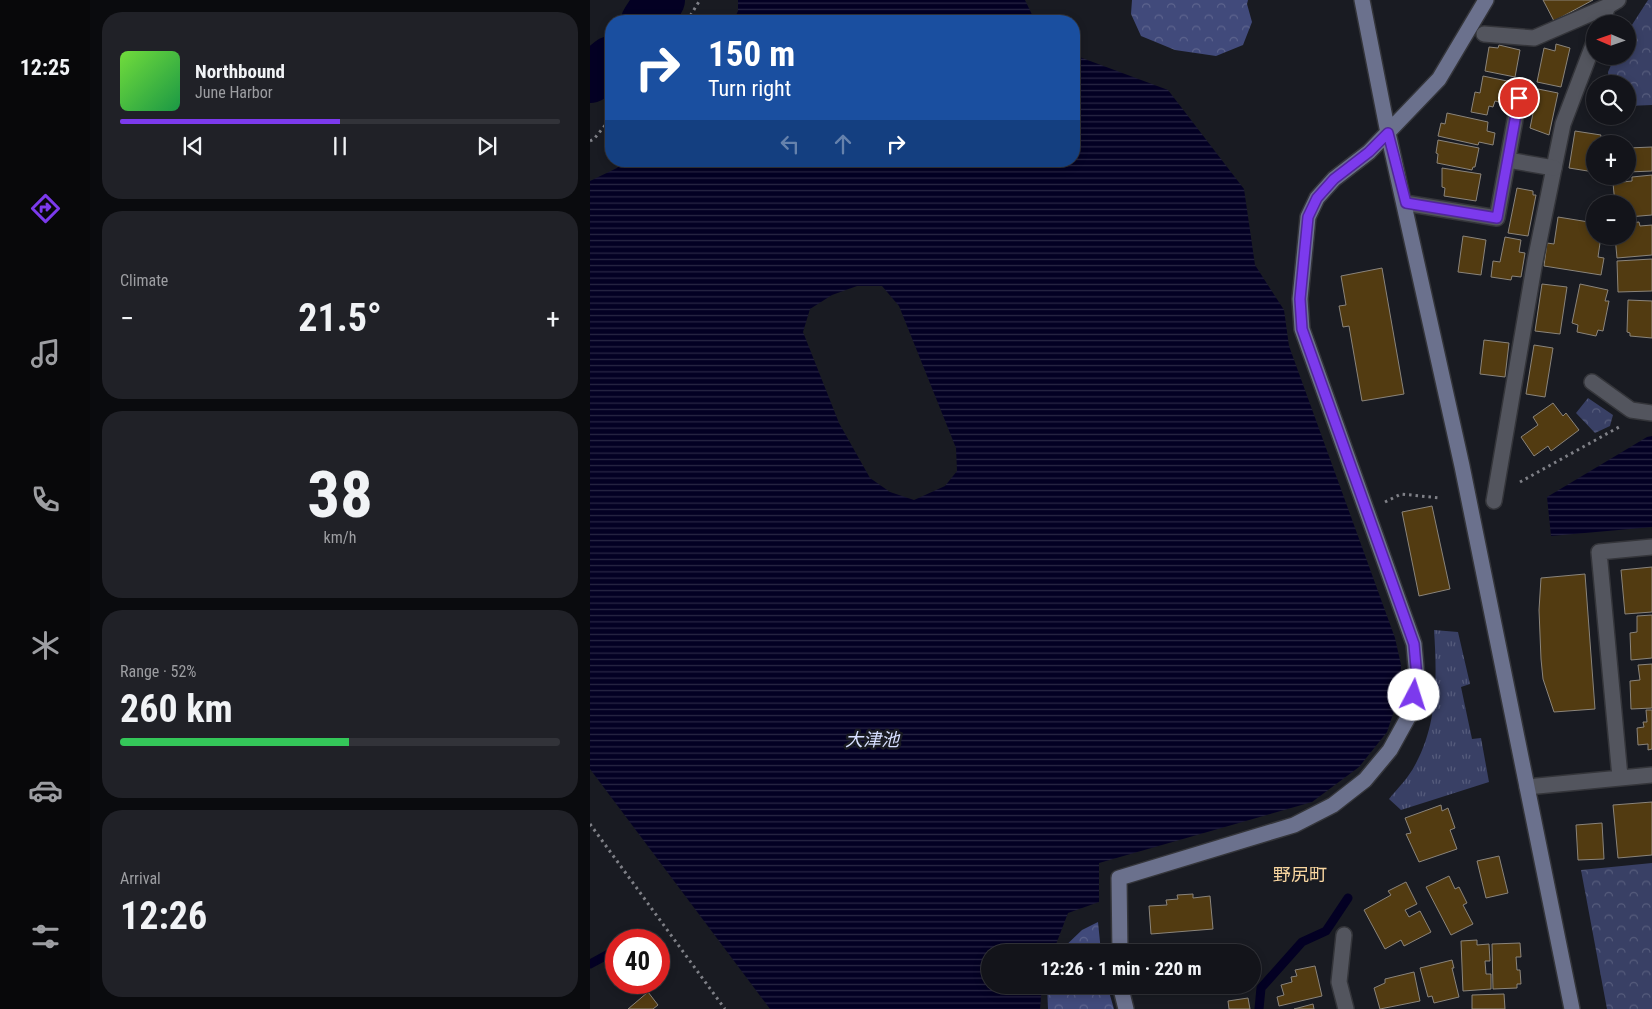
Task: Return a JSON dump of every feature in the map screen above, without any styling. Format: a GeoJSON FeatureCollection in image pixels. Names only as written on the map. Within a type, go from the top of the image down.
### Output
{"type":"FeatureCollection","features":[{"type":"Feature","properties":{"kind":"street"},"geometry":{"type":"LineString","coordinates":[[1362,0],[1388,133],[1406,203],[1572,1009]]}},
{"type":"Feature","properties":{"kind":"street"},"geometry":{"type":"LineString","coordinates":[[1120,944],[1119,878],[1294,825],[1333,805],[1365,780],[1390,750],[1412,712],[1417,678],[1414,644],[1302,329],[1300,299],[1308,217],[1317,198],[1334,179],[1369,152],[1439,78],[1486,0]]}},
{"type":"Feature","properties":{"kind":"street"},"geometry":{"type":"LineString","coordinates":[[1606,15],[1613,3]]}},
{"type":"Feature","properties":{"kind":"street"},"geometry":{"type":"LineString","coordinates":[[1484,34],[1534,38],[1613,3]]}},
{"type":"Feature","properties":{"kind":"street"},"geometry":{"type":"LineString","coordinates":[[1494,501],[1535,261],[1563,124],[1586,64]]}},
{"type":"Feature","properties":{"kind":"street"},"geometry":{"type":"LineString","coordinates":[[1406,203],[1497,218],[1519,98]]}},
{"type":"Feature","properties":{"kind":"street"},"geometry":{"type":"LineString","coordinates":[[1508,160],[1554,168]]}},
{"type":"Feature","properties":{"kind":"street"},"geometry":{"type":"LineString","coordinates":[[1592,382],[1631,410],[1652,413]]}},
{"type":"Feature","properties":{"kind":"street"},"geometry":{"type":"LineString","coordinates":[[1620,777],[1600,552],[1652,547]]}},
{"type":"Feature","properties":{"kind":"street"},"geometry":{"type":"LineString","coordinates":[[1527,787],[1652,774]]}},
{"type":"Feature","properties":{"kind":"street"},"geometry":{"type":"LineString","coordinates":[[1344,935],[1339,982],[1346,1009]]}},
{"type":"Feature","properties":{"kind":"street"},"geometry":{"type":"LineString","coordinates":[[1122,994],[1126,1009]]}},
{"type":"Feature","properties":{"kind":"path"},"geometry":{"type":"LineString","coordinates":[[691,15],[700,0]]}},
{"type":"Feature","properties":{"kind":"path"},"geometry":{"type":"LineString","coordinates":[[590,141],[594,140],[605,126]]}},
{"type":"Feature","properties":{"kind":"path"},"geometry":{"type":"LineString","coordinates":[[1494,501],[1523,480],[1618,428],[1631,410]]}},
{"type":"Feature","properties":{"kind":"path"},"geometry":{"type":"LineString","coordinates":[[1366,511],[1401,494],[1440,498]]}},
{"type":"Feature","properties":{"kind":"path"},"geometry":{"type":"LineString","coordinates":[[590,824],[725,1009]]}},
{"type":"Feature","properties":{"kind":"green space"},"geometry":{"type":"Polygon","coordinates":[[[1132,0],[1248,0],[1247,4],[1252,22],[1243,45],[1216,56],[1175,50],[1141,36],[1131,14],[1132,0]]]}},
{"type":"Feature","properties":{"kind":"green space"},"geometry":{"type":"Polygon","coordinates":[[[1648,0],[1652,0],[1652,105],[1636,106],[1636,75],[1608,75],[1611,65],[1636,65],[1636,19],[1648,0]]]}},
{"type":"Feature","properties":{"kind":"green space"},"geometry":{"type":"Polygon","coordinates":[[[1588,398],[1613,415],[1610,426],[1595,433],[1576,413],[1588,398]]]}},
{"type":"Feature","properties":{"kind":"green space"},"geometry":{"type":"Polygon","coordinates":[[[1434,630],[1458,632],[1470,684],[1461,687],[1472,739],[1481,738],[1489,782],[1401,810],[1389,799],[1413,769],[1423,749],[1428,733],[1432,716],[1435,682],[1434,630]]]}},
{"type":"Feature","properties":{"kind":"green space"},"geometry":{"type":"Polygon","coordinates":[[[1652,863],[1652,1009],[1607,1009],[1581,870],[1652,863]]]}},
{"type":"Feature","properties":{"kind":"green space"},"geometry":{"type":"Polygon","coordinates":[[[1098,922],[1100,944],[1067,944],[1082,930],[1098,922]]]}},
{"type":"Feature","properties":{"kind":"green space"},"geometry":{"type":"Polygon","coordinates":[[[1047,994],[1110,994],[1114,1009],[1048,1009],[1047,994]]]}},
{"type":"Feature","properties":{"kind":"water"},"geometry":{"type":"Polygon","coordinates":[[[738,0],[1025,0],[1032,15],[736,15],[738,0]]]}},
{"type":"Feature","properties":{"kind":"water","name":"大津池"},"geometry":{"type":"Polygon","coordinates":[[[1080,57],[1168,90],[1244,189],[1255,265],[1284,310],[1289,346],[1395,638],[1401,665],[1400,693],[1387,732],[1359,767],[1312,802],[1099,863],[1099,902],[1068,913],[1056,944],[981,944],[981,994],[1041,994],[1040,1009],[770,1009],[590,769],[590,181],[618,167],[1080,167],[1080,57]],[[857,286],[832,295],[810,309],[803,332],[839,423],[870,478],[890,492],[914,500],[945,486],[957,471],[956,448],[899,306],[882,286],[857,286]]]}},
{"type":"Feature","properties":{"kind":"water"},"geometry":{"type":"Polygon","coordinates":[[[1652,436],[1652,527],[1551,536],[1547,497],[1647,437],[1652,436]]]}},
{"type":"Feature","properties":{"kind":"building"},"geometry":{"type":"Polygon","coordinates":[[[1543,0],[1593,0],[1554,21],[1543,0]]]}},
{"type":"Feature","properties":{"kind":"building"},"geometry":{"type":"Polygon","coordinates":[[[1556,44],[1570,48],[1561,87],[1537,82],[1544,48],[1555,51],[1556,44]]]}},
{"type":"Feature","properties":{"kind":"building"},"geometry":{"type":"Polygon","coordinates":[[[1499,45],[1520,50],[1515,77],[1485,71],[1489,47],[1498,48],[1499,45]]]}},
{"type":"Feature","properties":{"kind":"building"},"geometry":{"type":"Polygon","coordinates":[[[1483,76],[1512,82],[1508,104],[1495,101],[1493,107],[1489,106],[1487,115],[1471,112],[1475,92],[1480,93],[1483,76]]]}},
{"type":"Feature","properties":{"kind":"building"},"geometry":{"type":"Polygon","coordinates":[[[1538,89],[1558,93],[1549,135],[1530,128],[1538,89]]]}},
{"type":"Feature","properties":{"kind":"building"},"geometry":{"type":"Polygon","coordinates":[[[1447,113],[1488,122],[1487,131],[1495,133],[1493,145],[1479,142],[1478,145],[1438,136],[1441,123],[1445,124],[1447,113]]]}},
{"type":"Feature","properties":{"kind":"building"},"geometry":{"type":"Polygon","coordinates":[[[1575,131],[1601,135],[1586,135],[1586,171],[1569,168],[1575,131]]]}},
{"type":"Feature","properties":{"kind":"building"},"geometry":{"type":"Polygon","coordinates":[[[1438,140],[1479,148],[1475,167],[1472,170],[1437,163],[1438,140]]]}},
{"type":"Feature","properties":{"kind":"building"},"geometry":{"type":"Polygon","coordinates":[[[1652,147],[1652,171],[1636,172],[1636,148],[1652,147]]]}},
{"type":"Feature","properties":{"kind":"building"},"geometry":{"type":"Polygon","coordinates":[[[1442,168],[1481,174],[1476,201],[1444,196],[1445,188],[1442,187],[1442,168]]]}},
{"type":"Feature","properties":{"kind":"building"},"geometry":{"type":"Polygon","coordinates":[[[1652,175],[1652,215],[1636,216],[1636,195],[1614,195],[1613,185],[1636,185],[1636,177],[1652,175]]]}},
{"type":"Feature","properties":{"kind":"building"},"geometry":{"type":"Polygon","coordinates":[[[1517,188],[1533,191],[1533,195],[1536,195],[1528,236],[1508,233],[1517,188]]]}},
{"type":"Feature","properties":{"kind":"building"},"geometry":{"type":"Polygon","coordinates":[[[1558,217],[1586,222],[1586,245],[1600,245],[1598,257],[1604,258],[1601,275],[1544,266],[1547,243],[1554,244],[1558,217]]]}},
{"type":"Feature","properties":{"kind":"building"},"geometry":{"type":"Polygon","coordinates":[[[1636,222],[1639,222],[1640,226],[1652,225],[1652,255],[1617,258],[1616,245],[1636,245],[1636,222]]]}},
{"type":"Feature","properties":{"kind":"building"},"geometry":{"type":"Polygon","coordinates":[[[1463,236],[1486,240],[1481,275],[1458,272],[1463,236]]]}},
{"type":"Feature","properties":{"kind":"building"},"geometry":{"type":"Polygon","coordinates":[[[1505,237],[1521,240],[1519,252],[1525,253],[1521,277],[1512,276],[1511,280],[1491,277],[1493,261],[1500,262],[1505,237]]]}},
{"type":"Feature","properties":{"kind":"building"},"geometry":{"type":"Polygon","coordinates":[[[1652,259],[1652,291],[1618,292],[1617,261],[1652,259]]]}},
{"type":"Feature","properties":{"kind":"building"},"geometry":{"type":"Polygon","coordinates":[[[1382,268],[1404,394],[1362,401],[1349,326],[1343,327],[1339,306],[1346,305],[1341,276],[1382,268]]]}},
{"type":"Feature","properties":{"kind":"building"},"geometry":{"type":"Polygon","coordinates":[[[1542,284],[1567,287],[1560,334],[1535,331],[1542,284]]]}},
{"type":"Feature","properties":{"kind":"building"},"geometry":{"type":"Polygon","coordinates":[[[1580,284],[1608,290],[1605,301],[1609,301],[1603,331],[1598,330],[1596,336],[1577,332],[1578,325],[1572,323],[1580,284]]]}},
{"type":"Feature","properties":{"kind":"building"},"geometry":{"type":"Polygon","coordinates":[[[1628,300],[1652,301],[1652,338],[1630,336],[1630,333],[1627,332],[1628,300]]]}},
{"type":"Feature","properties":{"kind":"building"},"geometry":{"type":"Polygon","coordinates":[[[1484,340],[1509,343],[1505,377],[1480,374],[1484,340]]]}},
{"type":"Feature","properties":{"kind":"building"},"geometry":{"type":"Polygon","coordinates":[[[1534,345],[1553,348],[1545,397],[1526,394],[1534,345]]]}},
{"type":"Feature","properties":{"kind":"building"},"geometry":{"type":"Polygon","coordinates":[[[1553,403],[1563,416],[1566,413],[1579,430],[1551,451],[1548,446],[1534,456],[1521,437],[1538,425],[1533,417],[1553,403]]]}},
{"type":"Feature","properties":{"kind":"building"},"geometry":{"type":"Polygon","coordinates":[[[1432,506],[1450,589],[1419,596],[1402,512],[1432,506]]]}},
{"type":"Feature","properties":{"kind":"building"},"geometry":{"type":"Polygon","coordinates":[[[1652,567],[1652,612],[1625,614],[1621,570],[1652,567]]]}},
{"type":"Feature","properties":{"kind":"building"},"geometry":{"type":"Polygon","coordinates":[[[1585,574],[1595,709],[1554,712],[1543,679],[1541,659],[1539,610],[1541,578],[1585,574]]]}},
{"type":"Feature","properties":{"kind":"building"},"geometry":{"type":"Polygon","coordinates":[[[1652,615],[1652,658],[1631,660],[1630,633],[1637,632],[1637,616],[1652,615]]]}},
{"type":"Feature","properties":{"kind":"building"},"geometry":{"type":"Polygon","coordinates":[[[1652,664],[1652,708],[1631,709],[1630,681],[1640,680],[1638,665],[1652,664]]]}},
{"type":"Feature","properties":{"kind":"building"},"geometry":{"type":"Polygon","coordinates":[[[1646,710],[1652,710],[1652,749],[1648,750],[1648,744],[1638,745],[1637,728],[1644,727],[1643,722],[1647,722],[1646,710]]]}},
{"type":"Feature","properties":{"kind":"building"},"geometry":{"type":"Polygon","coordinates":[[[1652,802],[1652,855],[1618,858],[1613,805],[1652,802]]]}},
{"type":"Feature","properties":{"kind":"building"},"geometry":{"type":"Polygon","coordinates":[[[1441,805],[1442,811],[1448,808],[1455,828],[1450,830],[1457,849],[1419,862],[1406,834],[1411,833],[1405,818],[1441,805]]]}},
{"type":"Feature","properties":{"kind":"building"},"geometry":{"type":"Polygon","coordinates":[[[1602,823],[1604,859],[1578,860],[1576,825],[1602,823]]]}},
{"type":"Feature","properties":{"kind":"building"},"geometry":{"type":"Polygon","coordinates":[[[1499,856],[1508,893],[1486,898],[1477,861],[1499,856]]]}},
{"type":"Feature","properties":{"kind":"building"},"geometry":{"type":"Polygon","coordinates":[[[1449,876],[1455,889],[1459,887],[1467,903],[1463,905],[1473,924],[1451,935],[1426,887],[1449,876]]]}},
{"type":"Feature","properties":{"kind":"building"},"geometry":{"type":"Polygon","coordinates":[[[1406,882],[1417,904],[1405,910],[1409,917],[1420,911],[1431,932],[1404,946],[1401,940],[1385,949],[1364,910],[1391,895],[1388,891],[1406,882]]]}},
{"type":"Feature","properties":{"kind":"building"},"geometry":{"type":"Polygon","coordinates":[[[1193,894],[1193,898],[1210,896],[1213,929],[1151,934],[1149,906],[1167,905],[1166,900],[1178,899],[1177,895],[1193,894]]]}},
{"type":"Feature","properties":{"kind":"building"},"geometry":{"type":"Polygon","coordinates":[[[1477,940],[1477,945],[1489,944],[1490,961],[1485,961],[1486,974],[1491,974],[1491,989],[1463,991],[1461,941],[1477,940]]]}},
{"type":"Feature","properties":{"kind":"building"},"geometry":{"type":"Polygon","coordinates":[[[1520,943],[1521,957],[1516,957],[1517,970],[1520,970],[1521,984],[1517,984],[1517,988],[1493,989],[1492,944],[1520,943]]]}},
{"type":"Feature","properties":{"kind":"building"},"geometry":{"type":"Polygon","coordinates":[[[1452,960],[1459,997],[1434,1003],[1432,996],[1428,997],[1420,968],[1452,960]]]}},
{"type":"Feature","properties":{"kind":"building"},"geometry":{"type":"Polygon","coordinates":[[[1315,966],[1322,996],[1279,1006],[1277,997],[1284,995],[1281,985],[1292,982],[1291,977],[1297,976],[1295,970],[1315,966]]]}},
{"type":"Feature","properties":{"kind":"building"},"geometry":{"type":"Polygon","coordinates":[[[1414,972],[1420,1001],[1380,1009],[1374,988],[1385,983],[1385,979],[1414,972]]]}},
{"type":"Feature","properties":{"kind":"building"},"geometry":{"type":"Polygon","coordinates":[[[646,994],[650,994],[658,1005],[653,1009],[628,1009],[646,994]]]}},
{"type":"Feature","properties":{"kind":"building"},"geometry":{"type":"Polygon","coordinates":[[[1504,994],[1505,1009],[1472,1009],[1472,995],[1504,994]]]}},
{"type":"Feature","properties":{"kind":"building"},"geometry":{"type":"Polygon","coordinates":[[[1248,998],[1250,1009],[1229,1009],[1228,1001],[1248,998]]]}},
{"type":"Feature","properties":{"kind":"building"},"geometry":{"type":"Polygon","coordinates":[[[1313,1004],[1314,1009],[1294,1009],[1313,1004]]]}},
{"type":"Feature","properties":{"kind":"waterway"},"geometry":{"type":"LineString","coordinates":[[650,15],[660,0]]}},
{"type":"Feature","properties":{"kind":"waterway"},"geometry":{"type":"LineString","coordinates":[[590,78],[605,66]]}},
{"type":"Feature","properties":{"kind":"waterway"},"geometry":{"type":"LineString","coordinates":[[1259,1009],[1261,988],[1302,942],[1326,931],[1348,898]]}},
{"type":"Feature","properties":{"kind":"waterway"},"geometry":{"type":"LineString","coordinates":[[590,964],[605,956]]}},
{"type":"Feature","properties":{"kind":"district","name":"野尻町"},"geometry":{"type":"Point","coordinates":[1300,874]}},
{"type":"Feature","properties":{"kind":"route"},"geometry":{"type":"LineString","coordinates":[[1414,695],[1417,678],[1414,644],[1302,329],[1300,299],[1308,217],[1317,198],[1334,179],[1369,152],[1388,133],[1406,203],[1426,208],[1497,218],[1519,98]]}}]}
